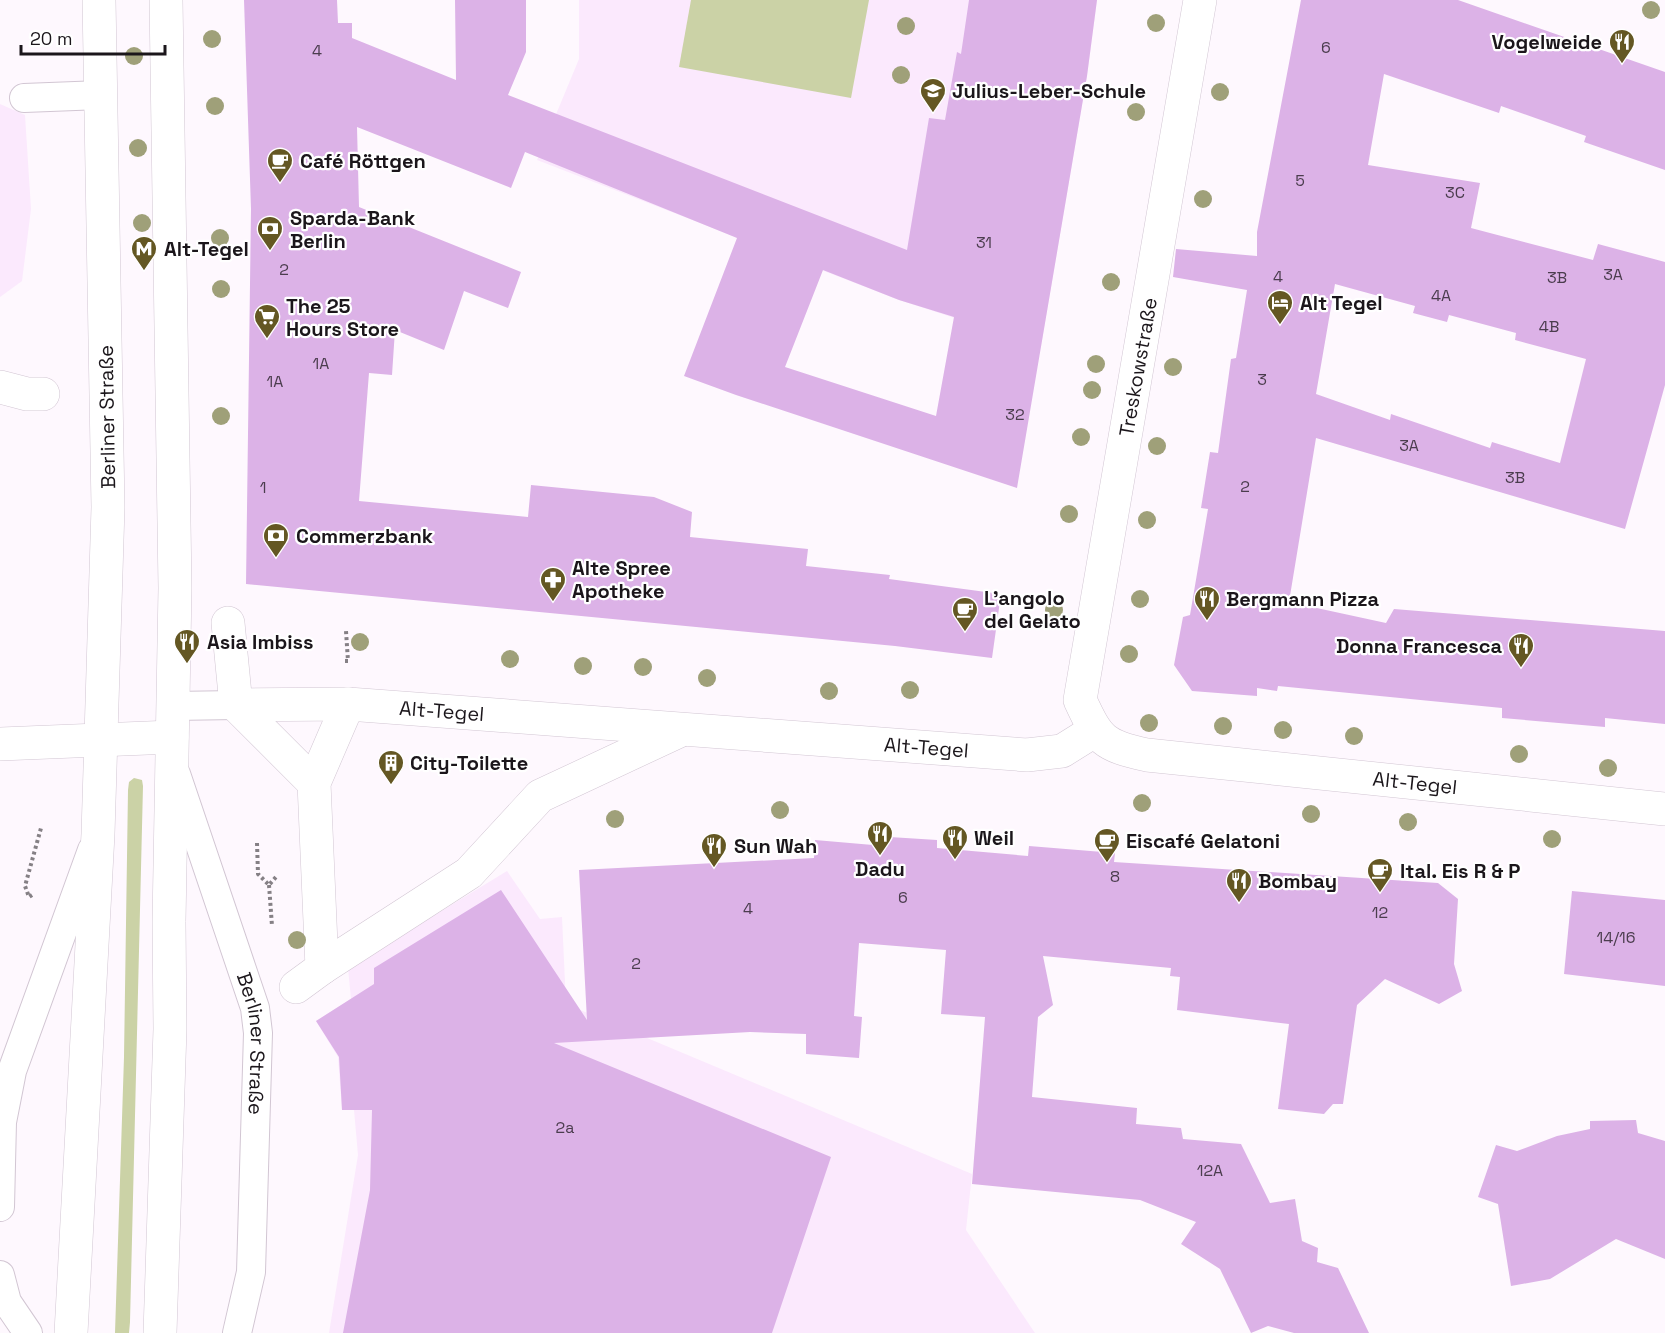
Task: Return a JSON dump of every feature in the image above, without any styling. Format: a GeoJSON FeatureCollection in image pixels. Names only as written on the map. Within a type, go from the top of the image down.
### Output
{"type":"FeatureCollection","features":[{"type":"Feature","properties":{"kind":"street","name":"Berliner Straße"},"geometry":{"type":"LineString","coordinates":[[71,1333],[98,834],[108,496],[99,0]]}},
{"type":"Feature","properties":{"kind":"street","name":"Berliner Straße"},"geometry":{"type":"LineString","coordinates":[[160,1333],[170,1029],[169,921],[173,736],[173,362],[166,0]]}},
{"type":"Feature","properties":{"kind":"street","name":"Treskowstraße"},"geometry":{"type":"LineString","coordinates":[[1094,731],[1080,700],[1200,0]]}},
{"type":"Feature","properties":{"kind":"street"},"geometry":{"type":"LineString","coordinates":[[0,387],[27,394],[43,394]]}},
{"type":"Feature","properties":{"kind":"street"},"geometry":{"type":"LineString","coordinates":[[228,623],[236,705],[314,783]]}},
{"type":"Feature","properties":{"kind":"street"},"geometry":{"type":"LineString","coordinates":[[322,968],[314,783],[348,704]]}},
{"type":"Feature","properties":{"kind":"street","name":"Alt-Tegel"},"geometry":{"type":"LineString","coordinates":[[236,705],[348,704],[1027,755],[1062,751],[1094,731],[1114,748],[1147,755],[1665,809]]}},
{"type":"Feature","properties":{"kind":"street"},"geometry":{"type":"LineString","coordinates":[[297,987],[322,968],[469,873],[540,796],[682,729]]}},
{"type":"Feature","properties":{"kind":"street"},"geometry":{"type":"LineString","coordinates":[[0,744],[173,736]]}},
{"type":"Feature","properties":{"kind":"lane"},"geometry":{"type":"LineString","coordinates":[[24,98],[101,95]]}},
{"type":"Feature","properties":{"kind":"lane","name":"Alt-Tegel"},"geometry":{"type":"LineString","coordinates":[[173,736],[236,705]]}},
{"type":"Feature","properties":{"kind":"lane","name":"Berliner Straße"},"geometry":{"type":"LineString","coordinates":[[173,736],[255,1008],[258,1033],[251,1272],[237,1333]]}},
{"type":"Feature","properties":{"kind":"lane","name":"Berliner Straße"},"geometry":{"type":"LineString","coordinates":[[0,1207],[2,1122],[12,1071],[98,834]]}},
{"type":"Feature","properties":{"kind":"lane"},"geometry":{"type":"LineString","coordinates":[[0,1275],[7,1302],[28,1333]]}},
{"type":"Feature","properties":{"kind":"path"},"geometry":{"type":"LineString","coordinates":[[336,661],[348,660],[346,631]]}},
{"type":"Feature","properties":{"kind":"path"},"geometry":{"type":"LineString","coordinates":[[25,886],[41,828]]}},
{"type":"Feature","properties":{"kind":"path"},"geometry":{"type":"LineString","coordinates":[[257,843],[258,874],[269,885],[272,929]]}},
{"type":"Feature","properties":{"kind":"path"},"geometry":{"type":"LineString","coordinates":[[269,885],[278,874]]}},
{"type":"Feature","properties":{"kind":"shaded area"},"geometry":{"type":"Polygon","coordinates":[[[579,0],[1097,0],[1087,76],[1041,346],[899,300],[537,160],[579,59],[579,0]]]}},
{"type":"Feature","properties":{"kind":"shaded area"},"geometry":{"type":"Polygon","coordinates":[[[0,104],[25,115],[31,209],[22,281],[0,297],[0,104]]]}},
{"type":"Feature","properties":{"kind":"shaded area"},"geometry":{"type":"Polygon","coordinates":[[[507,871],[540,919],[562,917],[566,1004],[972,1174],[966,1230],[1035,1333],[329,1333],[358,1155],[354,1110],[342,1110],[338,1057],[316,1021],[351,999],[348,968],[507,871]]]}},
{"type":"Feature","properties":{"kind":"green space"},"geometry":{"type":"Polygon","coordinates":[[[691,0],[869,0],[851,98],[679,67],[691,0]]]}},
{"type":"Feature","properties":{"kind":"green space"},"geometry":{"type":"Polygon","coordinates":[[[134,778],[142,780],[143,786],[130,1322],[129,1333],[115,1333],[124,1057],[128,790],[129,782],[134,778]]]}},
{"type":"Feature","properties":{"kind":"building"},"geometry":{"type":"Polygon","coordinates":[[[244,0],[337,0],[338,23],[352,23],[352,38],[456,80],[455,0],[526,0],[526,52],[508,95],[907,250],[929,118],[945,120],[957,52],[961,54],[969,0],[1097,0],[1087,76],[1017,488],[684,376],[737,238],[525,152],[511,188],[357,127],[359,207],[521,272],[508,308],[464,291],[444,350],[395,330],[392,375],[369,373],[359,501],[528,517],[531,485],[654,497],[692,512],[690,537],[808,549],[806,566],[890,575],[889,579],[1001,594],[992,658],[895,646],[246,584],[251,209],[244,0]],[[823,270],[785,367],[936,416],[954,317],[899,300],[823,270]]]}},
{"type":"Feature","properties":{"kind":"building"},"geometry":{"type":"Polygon","coordinates":[[[1301,0],[1458,0],[1665,72],[1665,170],[1584,142],[1586,136],[1501,106],[1499,113],[1384,74],[1368,165],[1480,183],[1471,228],[1593,260],[1598,244],[1665,262],[1665,385],[1625,529],[1316,438],[1289,602],[1386,623],[1394,609],[1665,631],[1665,724],[1605,718],[1605,727],[1502,718],[1502,708],[1278,686],[1277,691],[1257,688],[1257,696],[1192,691],[1174,665],[1183,617],[1190,615],[1208,509],[1201,508],[1210,452],[1218,453],[1231,359],[1236,358],[1247,290],[1173,277],[1176,249],[1257,256],[1257,232],[1301,0]],[[1335,284],[1316,394],[1390,420],[1391,414],[1490,448],[1492,442],[1560,463],[1586,359],[1515,340],[1516,333],[1449,315],[1447,322],[1413,313],[1415,306],[1335,284]]]}},
{"type":"Feature","properties":{"kind":"building"},"geometry":{"type":"Polygon","coordinates":[[[874,836],[937,840],[937,848],[1028,856],[1029,846],[1115,853],[1114,862],[1438,883],[1458,899],[1454,964],[1462,991],[1439,1004],[1385,979],[1357,1005],[1343,1104],[1333,1104],[1324,1114],[1278,1109],[1289,1024],[1177,1010],[1180,977],[1170,976],[1171,968],[1043,956],[1053,1005],[1038,1017],[1032,1097],[1137,1108],[1136,1124],[1181,1128],[1183,1139],[1241,1144],[1270,1203],[1295,1199],[1302,1241],[1318,1248],[1317,1262],[1338,1268],[1369,1333],[1294,1333],[1268,1326],[1251,1333],[1220,1269],[1181,1244],[1196,1222],[1140,1200],[972,1184],[985,1017],[941,1014],[946,950],[859,943],[854,1016],[862,1017],[859,1058],[806,1054],[806,1034],[750,1032],[554,1043],[831,1157],[772,1333],[343,1333],[370,1190],[372,1110],[342,1110],[339,1057],[316,1021],[374,984],[374,968],[501,890],[587,1020],[579,870],[814,858],[815,840],[873,845],[874,836]]]}},
{"type":"Feature","properties":{"kind":"building"},"geometry":{"type":"Polygon","coordinates":[[[1572,891],[1665,900],[1665,986],[1564,974],[1572,891]]]}},
{"type":"Feature","properties":{"kind":"building"},"geometry":{"type":"Polygon","coordinates":[[[1636,1120],[1638,1133],[1665,1141],[1665,1259],[1616,1239],[1550,1279],[1511,1286],[1498,1204],[1478,1197],[1496,1145],[1517,1151],[1557,1136],[1590,1129],[1590,1121],[1636,1120]]]}},
{"type":"Feature","properties":{"kind":"place","name":"Vogelweide"},"geometry":{"type":"Point","coordinates":[1622,65]}},
{"type":"Feature","properties":{"kind":"place","name":"Julius-Leber-Schule"},"geometry":{"type":"Point","coordinates":[933,114]}},
{"type":"Feature","properties":{"kind":"place","name":"Café Röttgen"},"geometry":{"type":"Point","coordinates":[280,184]}},
{"type":"Feature","properties":{"kind":"place","name":"Sparda-Bank Berlin"},"geometry":{"type":"Point","coordinates":[270,252]}},
{"type":"Feature","properties":{"kind":"place","name":"Alt-Tegel"},"geometry":{"type":"Point","coordinates":[144,272]}},
{"type":"Feature","properties":{"kind":"place","name":"Alt Tegel"},"geometry":{"type":"Point","coordinates":[1280,326]}},
{"type":"Feature","properties":{"kind":"place","name":"The 25 Hours Store"},"geometry":{"type":"Point","coordinates":[267,340]}},
{"type":"Feature","properties":{"kind":"place","name":"Commerzbank"},"geometry":{"type":"Point","coordinates":[276,559]}},
{"type":"Feature","properties":{"kind":"place","name":"Alte Spree Apotheke"},"geometry":{"type":"Point","coordinates":[553,603]}},
{"type":"Feature","properties":{"kind":"place","name":"Bergmann Pizza"},"geometry":{"type":"Point","coordinates":[1207,622]}},
{"type":"Feature","properties":{"kind":"place","name":"L’angolo del Gelato"},"geometry":{"type":"Point","coordinates":[965,633]}},
{"type":"Feature","properties":{"kind":"place","name":"Asia Imbiss"},"geometry":{"type":"Point","coordinates":[187,665]}},
{"type":"Feature","properties":{"kind":"place","name":"Donna Francesca"},"geometry":{"type":"Point","coordinates":[1521,669]}},
{"type":"Feature","properties":{"kind":"place","name":"City-Toilette"},"geometry":{"type":"Point","coordinates":[391,786]}},
{"type":"Feature","properties":{"kind":"place","name":"Dadu"},"geometry":{"type":"Point","coordinates":[880,857]}},
{"type":"Feature","properties":{"kind":"place","name":"Weil"},"geometry":{"type":"Point","coordinates":[955,861]}},
{"type":"Feature","properties":{"kind":"place","name":"Eiscafé Gelatoni"},"geometry":{"type":"Point","coordinates":[1107,864]}},
{"type":"Feature","properties":{"kind":"place","name":"Sun Wah"},"geometry":{"type":"Point","coordinates":[714,869]}},
{"type":"Feature","properties":{"kind":"place","name":"Ital. Eis R & P"},"geometry":{"type":"Point","coordinates":[1380,894]}},
{"type":"Feature","properties":{"kind":"place","name":"Bombay"},"geometry":{"type":"Point","coordinates":[1239,904]}}]}
